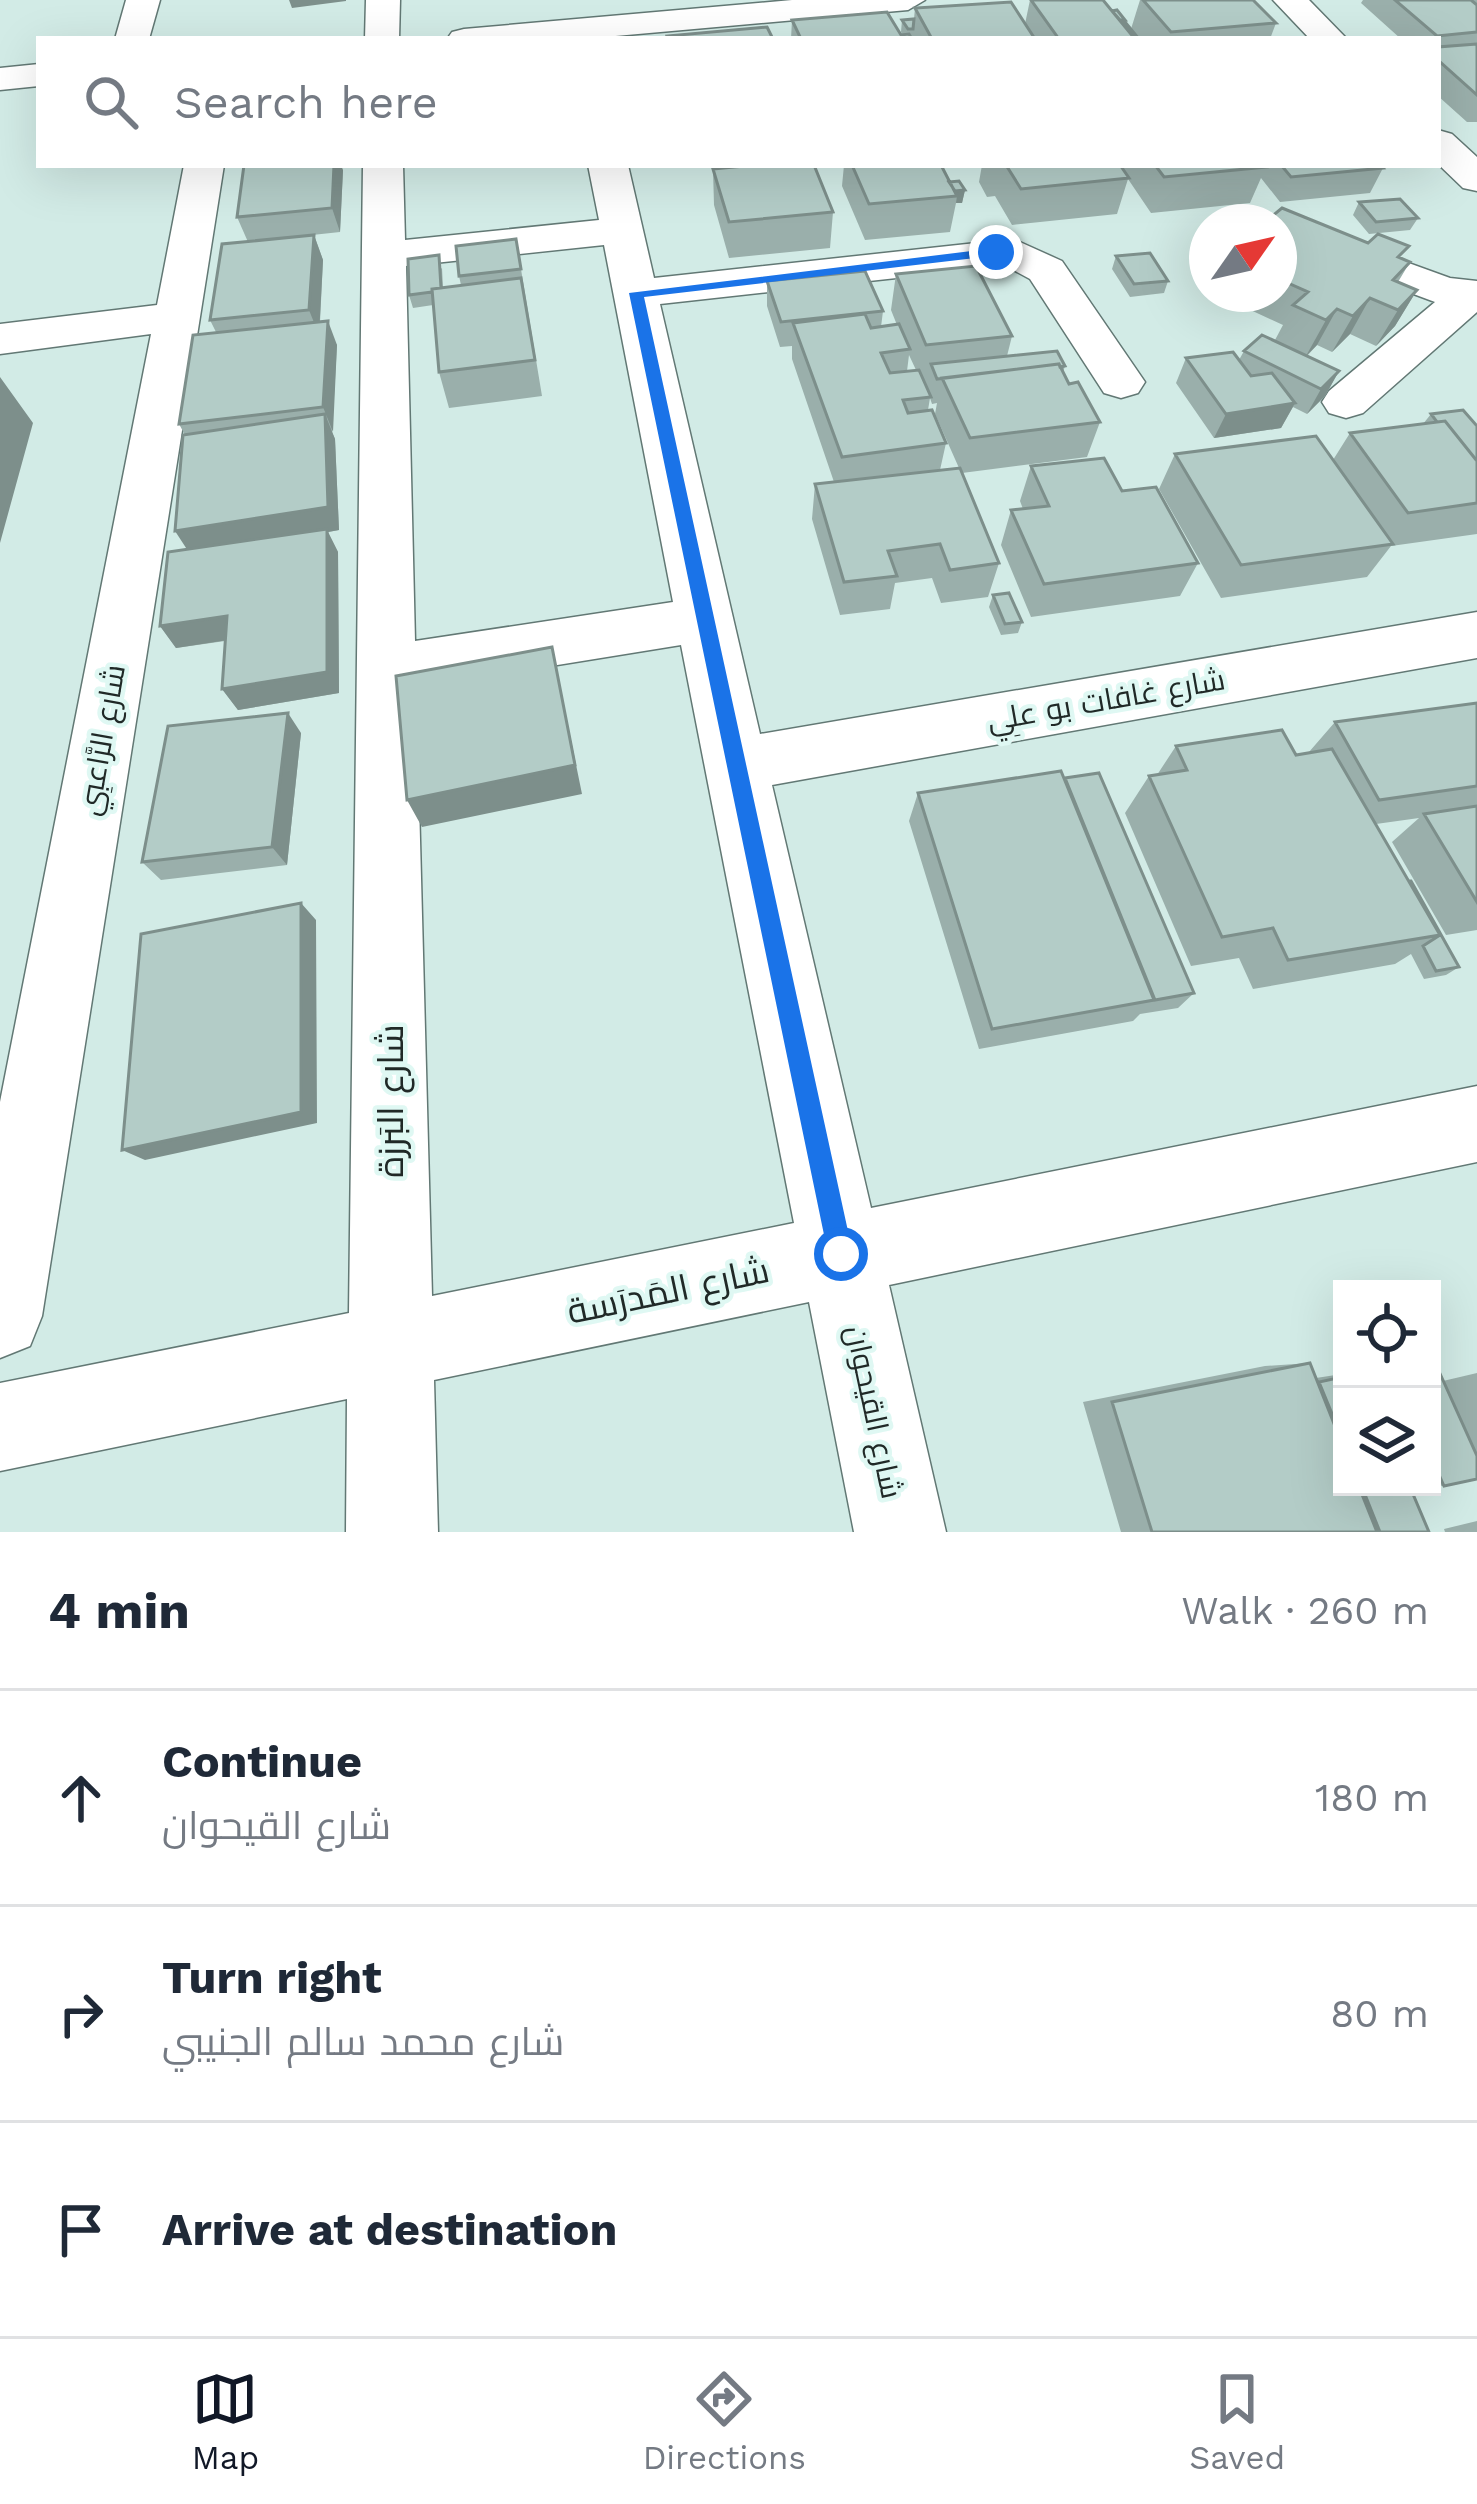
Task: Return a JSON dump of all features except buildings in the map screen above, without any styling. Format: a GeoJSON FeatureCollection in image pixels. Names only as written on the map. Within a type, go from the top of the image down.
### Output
{"type":"FeatureCollection","features":[{"type":"Feature","properties":{"kind":"street"},"geometry":{"type":"LineString","coordinates":[[133,36],[143,0]]}},
{"type":"Feature","properties":{"kind":"street"},"geometry":{"type":"LineString","coordinates":[[382,36],[383,0]]}},
{"type":"Feature","properties":{"kind":"street"},"geometry":{"type":"LineString","coordinates":[[484,36],[577,22],[908,0]]}},
{"type":"Feature","properties":{"kind":"street"},"geometry":{"type":"LineString","coordinates":[[1290,0],[1327,36]]}},
{"type":"Feature","properties":{"kind":"street"},"geometry":{"type":"LineString","coordinates":[[0,79],[36,75]]}},
{"type":"Feature","properties":{"kind":"street"},"geometry":{"type":"LineString","coordinates":[[1441,140],[1477,135]]}},
{"type":"Feature","properties":{"kind":"street"},"geometry":{"type":"LineString","coordinates":[[1441,143],[1477,179]]}},
{"type":"Feature","properties":{"kind":"street","name":"شارع الرَّاعبِي"},"geometry":{"type":"LineString","coordinates":[[0,1316],[203,168]]}},
{"type":"Feature","properties":{"kind":"street","name":"شارع البَرزة"},"geometry":{"type":"LineString","coordinates":[[383,168],[392,1532]]}},
{"type":"Feature","properties":{"kind":"street","name":"شارع القيحوان"},"geometry":{"type":"LineString","coordinates":[[610,168],[900,1532]]}},
{"type":"Feature","properties":{"kind":"street"},"geometry":{"type":"LineString","coordinates":[[384,255],[621,230]]}},
{"type":"Feature","properties":{"kind":"street"},"geometry":{"type":"LineString","coordinates":[[1297,236],[1442,290],[1473,295]]}},
{"type":"Feature","properties":{"kind":"street"},"geometry":{"type":"LineString","coordinates":[[636,293],[1012,252],[1046,270],[1121,382]]}},
{"type":"Feature","properties":{"kind":"street"},"geometry":{"type":"LineString","coordinates":[[1346,403],[1473,295]]}},
{"type":"Feature","properties":{"kind":"street"},"geometry":{"type":"LineString","coordinates":[[0,339],[178,316]]}},
{"type":"Feature","properties":{"kind":"street"},"geometry":{"type":"LineString","coordinates":[[389,669],[705,620]]}},
{"type":"Feature","properties":{"kind":"street","name":"شارع غافات بو علِي"},"geometry":{"type":"LineString","coordinates":[[736,765],[1477,635]]}},
{"type":"Feature","properties":{"kind":"street","name":"شارع المَدرَسة"},"geometry":{"type":"LineString","coordinates":[[0,1427],[1477,1124]]}},
{"type":"Feature","properties":{"kind":"route"},"geometry":{"type":"LineString","coordinates":[[841,1254],[636,293],[996,252]]}}]}
